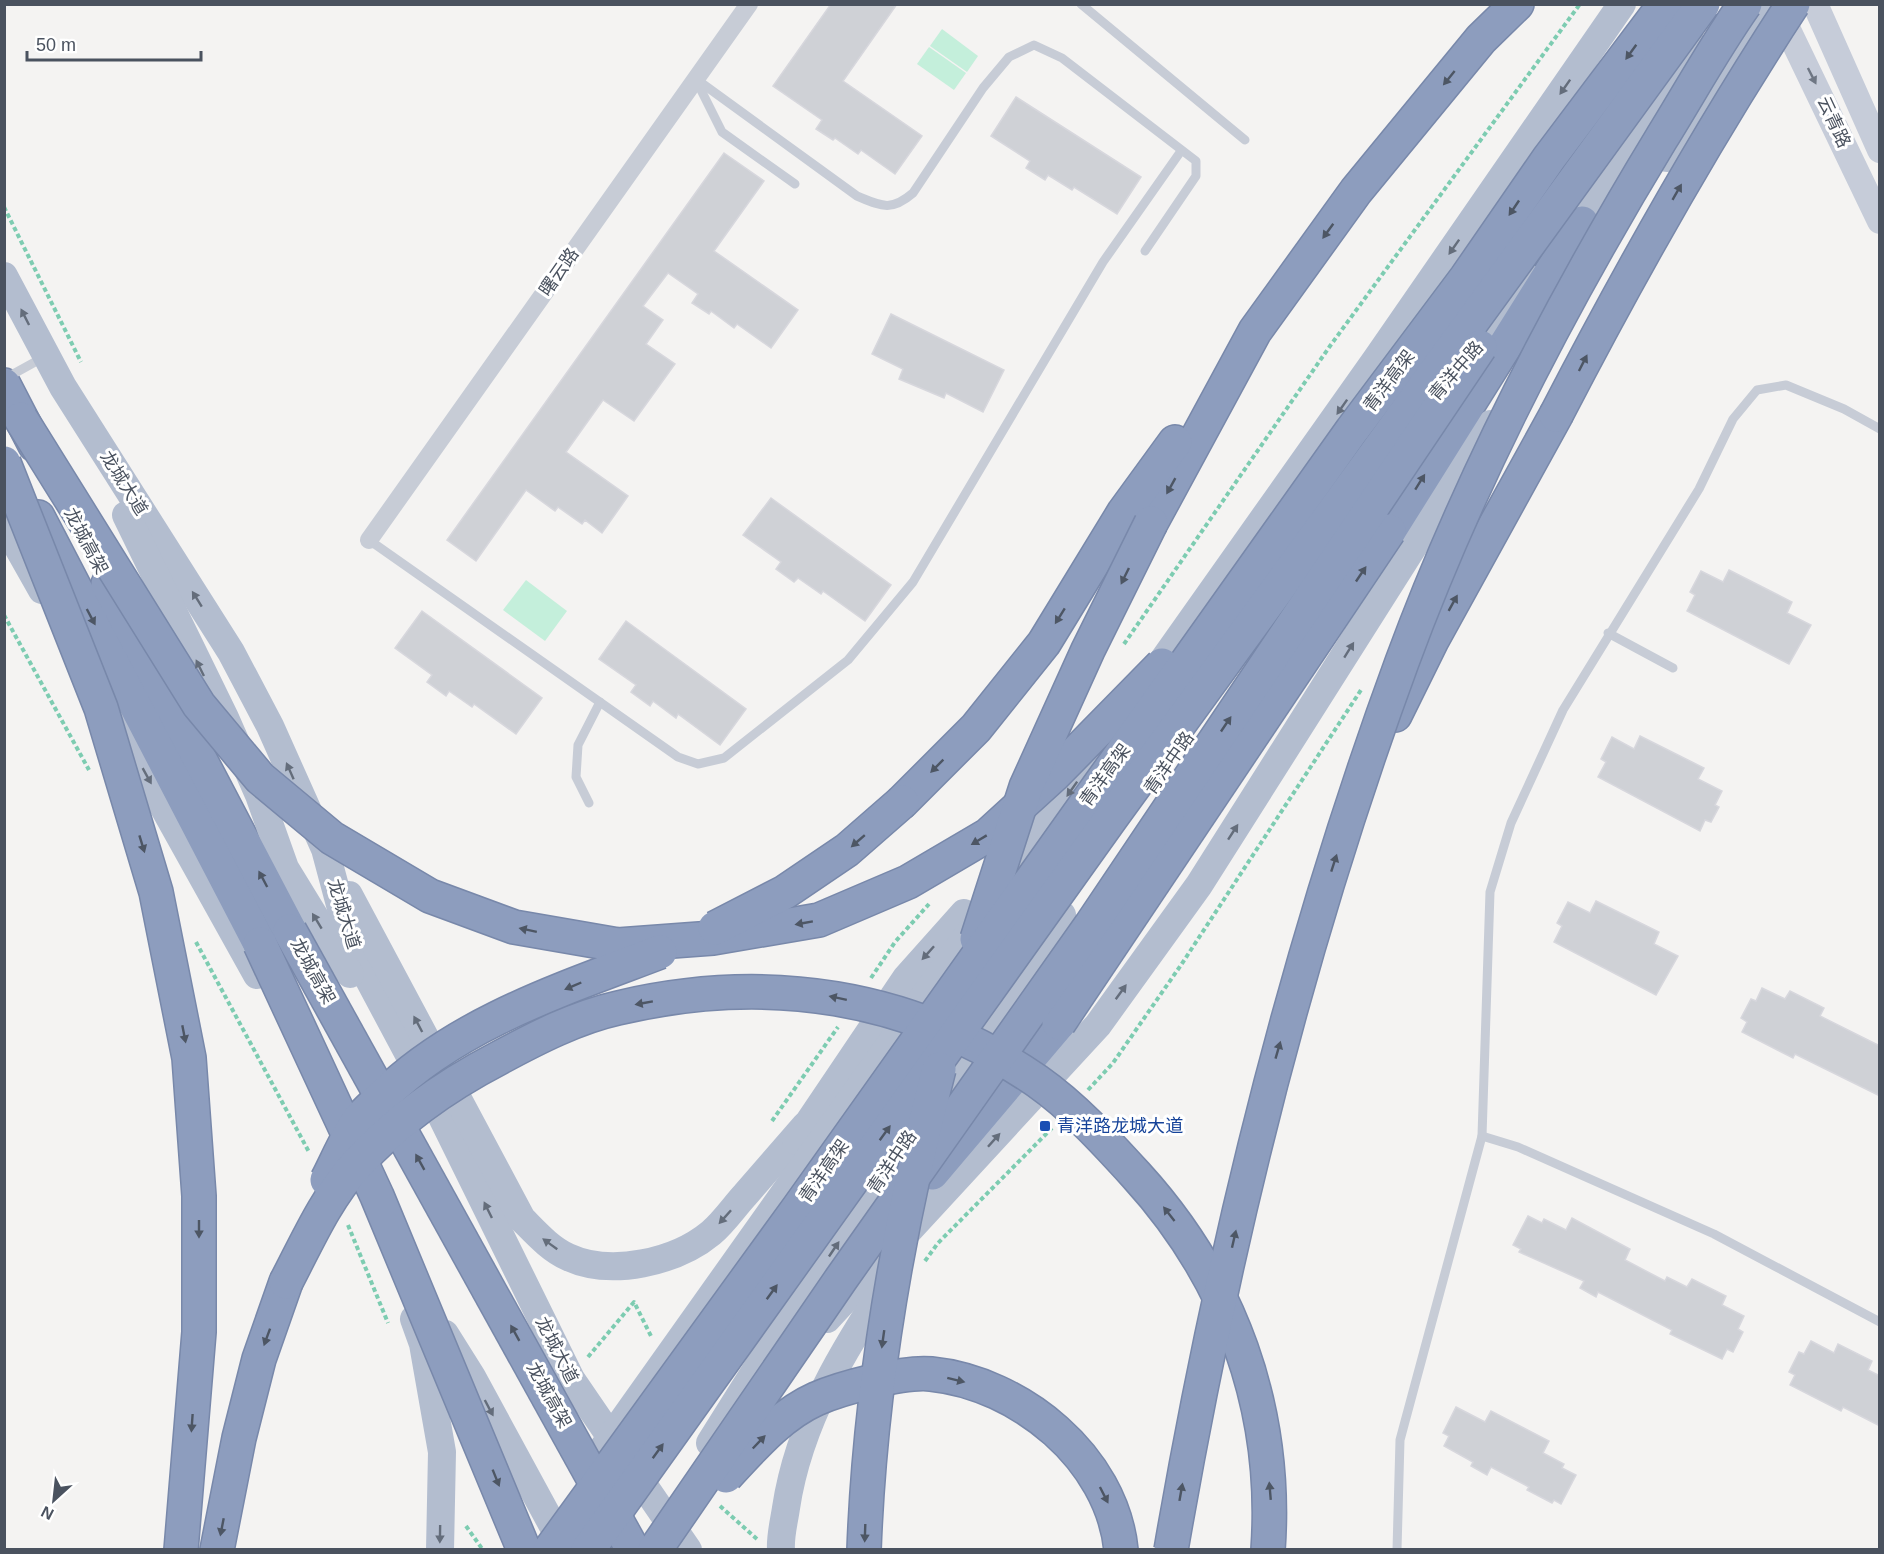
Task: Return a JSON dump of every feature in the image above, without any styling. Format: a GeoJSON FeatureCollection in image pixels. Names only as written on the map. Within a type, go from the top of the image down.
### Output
{"type":"FeatureCollection","features":[{"type":"Feature","properties":{"kind":"highway"},"geometry":{"type":"LineString","coordinates":[[217,1550],[239,1438],[259,1359],[320,1194],[360,1119],[397,1083],[439,1051],[486,1024],[581,982],[687,942],[785,892],[847,850],[902,802],[975,728],[1044,642],[1124,512],[1356,191],[1508,4]]}},
{"type":"Feature","properties":{"kind":"highway"},"geometry":{"type":"LineString","coordinates":[[1481,39],[1517,4]]}},
{"type":"Feature","properties":{"kind":"highway","name":"青洋高架"},"geometry":{"type":"LineString","coordinates":[[551,1535],[799,1207],[1352,430],[1466,278],[1549,158],[1665,4]]}},
{"type":"Feature","properties":{"kind":"highway","name":"青洋高架"},"geometry":{"type":"LineString","coordinates":[[588,1550],[1110,818],[1702,4]]}},
{"type":"Feature","properties":{"kind":"highway"},"geometry":{"type":"LineString","coordinates":[[1171,1550],[1193,1421],[1272,1074],[1312,932],[1403,659],[1458,527],[1518,396],[1567,299],[1621,206],[1745,4]]}},
{"type":"Feature","properties":{"kind":"highway"},"geometry":{"type":"LineString","coordinates":[[1360,786],[1432,640],[1556,415],[1625,281],[1786,8]]}},
{"type":"Feature","properties":{"kind":"highway"},"geometry":{"type":"LineString","coordinates":[[655,1550],[841,1279],[1098,915],[1549,246],[1672,47]]}},
{"type":"Feature","properties":{"kind":"highway"},"geometry":{"type":"LineString","coordinates":[[841,1279],[1059,1023],[1389,531],[1582,223]]}},
{"type":"Feature","properties":{"kind":"highway"},"geometry":{"type":"LineString","coordinates":[[864,1550],[882,1339],[916,1157],[957,1000],[975,944],[1026,787],[1088,650],[1150,524],[1256,331]]}},
{"type":"Feature","properties":{"kind":"highway","name":"龙城高架"},"geometry":{"type":"LineString","coordinates":[[4,385],[290,931],[634,1550]]}},
{"type":"Feature","properties":{"kind":"highway"},"geometry":{"type":"LineString","coordinates":[[21,419],[199,705],[260,778],[332,838],[430,896],[514,927],[618,945],[714,939],[819,920],[908,882],[988,835],[1055,774],[1153,676],[1352,430]]}},
{"type":"Feature","properties":{"kind":"highway","name":"龙城高架"},"geometry":{"type":"LineString","coordinates":[[4,454],[260,944],[377,1196],[524,1550]]}},
{"type":"Feature","properties":{"kind":"highway"},"geometry":{"type":"LineString","coordinates":[[4,463],[101,708],[156,892],[189,1058],[199,1196],[199,1332],[181,1550]]}},
{"type":"Feature","properties":{"kind":"highway"},"geometry":{"type":"LineString","coordinates":[[286,1282],[322,1211],[356,1166],[413,1112],[474,1071],[539,1037],[615,1008],[692,995],[770,990],[835,997],[906,1016],[976,1045],[1038,1082],[1094,1128],[1150,1190],[1196,1250],[1237,1332],[1263,1425],[1271,1505],[1268,1550]]}},
{"type":"Feature","properties":{"kind":"highway"},"geometry":{"type":"LineString","coordinates":[[667,1534],[772,1428],[814,1400],[862,1383],[930,1373],[992,1389],[1037,1414],[1085,1459],[1119,1524],[1121,1550]]}},
{"type":"Feature","properties":{"kind":"main road"},"geometry":{"type":"LineString","coordinates":[[513,1550],[551,1535],[611,1438],[694,1319],[1377,358],[1622,4]]}},
{"type":"Feature","properties":{"kind":"main road","name":"青洋中路"},"geometry":{"type":"LineString","coordinates":[[650,1550],[667,1534],[710,1443],[789,1316],[984,1025],[1390,447],[1582,223],[1728,4]]}},
{"type":"Feature","properties":{"kind":"main road"},"geometry":{"type":"LineString","coordinates":[[710,1443],[973,1163],[1098,1025],[1199,885],[1500,410],[1685,131],[1786,8]]}},
{"type":"Feature","properties":{"kind":"main road"},"geometry":{"type":"LineString","coordinates":[[1594,267],[1656,112]]}},
{"type":"Feature","properties":{"kind":"main road","name":"龙城大道"},"geometry":{"type":"LineString","coordinates":[[4,276],[63,387],[231,652],[270,726],[325,849],[351,946],[440,1111],[571,1379],[611,1438],[667,1534],[688,1550]]}},
{"type":"Feature","properties":{"kind":"main road"},"geometry":{"type":"LineString","coordinates":[[63,387],[225,718],[259,795],[285,868],[335,952],[440,1111]]}},
{"type":"Feature","properties":{"kind":"main road"},"geometry":{"type":"LineString","coordinates":[[4,524],[242,945],[391,1251],[472,1377],[551,1535],[566,1550]]}},
{"type":"Feature","properties":{"kind":"main road"},"geometry":{"type":"LineString","coordinates":[[876,1187],[1066,989],[1212,771],[1334,675]]}},
{"type":"Feature","properties":{"kind":"main road"},"geometry":{"type":"LineString","coordinates":[[694,1319],[805,1126],[906,978],[1052,816]]}},
{"type":"Feature","properties":{"kind":"main road"},"geometry":{"type":"LineString","coordinates":[[325,849],[522,1219],[543,1240],[568,1257],[600,1265],[630,1265],[660,1259],[688,1248],[712,1232],[805,1126]]}},
{"type":"Feature","properties":{"kind":"main road"},"geometry":{"type":"LineString","coordinates":[[781,1550],[791,1473],[815,1410],[846,1346],[906,1254],[973,1163]]}},
{"type":"Feature","properties":{"kind":"main road"},"geometry":{"type":"LineString","coordinates":[[391,1251],[423,1344],[442,1452],[440,1550]]}},
{"type":"Feature","properties":{"kind":"main road"},"geometry":{"type":"LineString","coordinates":[[530,1550],[551,1535],[569,1511],[600,1517],[634,1550]]}},
{"type":"Feature","properties":{"kind":"street","name":"曙云路"},"geometry":{"type":"LineString","coordinates":[[369,540],[749,4]]}},
{"type":"Feature","properties":{"kind":"street","name":"云青路"},"geometry":{"type":"LineString","coordinates":[[1815,4],[1880,150]]}},
{"type":"Feature","properties":{"kind":"street","name":"云青路"},"geometry":{"type":"LineString","coordinates":[[1786,8],[1880,221]]}},
{"type":"Feature","properties":{"kind":"lane"},"geometry":{"type":"LineString","coordinates":[[1081,4],[1245,140]]}},
{"type":"Feature","properties":{"kind":"lane"},"geometry":{"type":"LineString","coordinates":[[696,80],[857,196],[880,206],[899,205],[913,193],[983,88],[1009,57],[1034,45],[1062,58],[1196,161],[1196,176],[1145,251]]}},
{"type":"Feature","properties":{"kind":"lane"},"geometry":{"type":"LineString","coordinates":[[696,80],[722,132],[795,184]]}},
{"type":"Feature","properties":{"kind":"lane"},"geometry":{"type":"LineString","coordinates":[[369,540],[678,757],[698,764],[724,758],[848,660],[914,582],[1103,262],[1181,151]]}},
{"type":"Feature","properties":{"kind":"lane"},"geometry":{"type":"LineString","coordinates":[[4,379],[46,356]]}},
{"type":"Feature","properties":{"kind":"lane"},"geometry":{"type":"LineString","coordinates":[[1396,1550],[1400,1440],[1482,1136],[1490,892],[1511,823],[1563,710],[1608,633],[1653,567],[1699,489],[1732,419],[1757,390],[1786,385],[1844,409],[1880,429]]}},
{"type":"Feature","properties":{"kind":"lane"},"geometry":{"type":"LineString","coordinates":[[1608,633],[1672,668]]}},
{"type":"Feature","properties":{"kind":"lane"},"geometry":{"type":"LineString","coordinates":[[589,803],[576,777],[578,745],[600,702]]}},
{"type":"Feature","properties":{"kind":"lane"},"geometry":{"type":"LineString","coordinates":[[1482,1136],[1518,1147],[1714,1234],[1880,1322]]}},
{"type":"Feature","properties":{"kind":"path"},"geometry":{"type":"LineString","coordinates":[[4,615],[89,771]]}},
{"type":"Feature","properties":{"kind":"path"},"geometry":{"type":"LineString","coordinates":[[193,937],[311,1154]]}},
{"type":"Feature","properties":{"kind":"path"},"geometry":{"type":"LineString","coordinates":[[344,1216],[392,1334]]}},
{"type":"Feature","properties":{"kind":"green space"},"geometry":{"type":"Polygon","coordinates":[[[942,29],[978,56],[967,72],[930,46],[942,29]]]}},
{"type":"Feature","properties":{"kind":"green space"},"geometry":{"type":"Polygon","coordinates":[[[929,47],[966,73],[954,90],[917,64],[929,47]]]}},
{"type":"Feature","properties":{"kind":"green space"},"geometry":{"type":"Polygon","coordinates":[[[526,580],[567,611],[545,641],[503,610],[526,580]]]}},
{"type":"Feature","properties":{"kind":"building"},"geometry":{"type":"Polygon","coordinates":[[[831,4],[897,4],[843,81],[922,136],[895,174],[861,150],[858,154],[835,138],[833,140],[816,129],[822,120],[773,86],[831,4]]]}},
{"type":"Feature","properties":{"kind":"building"},"geometry":{"type":"Polygon","coordinates":[[[1016,97],[1141,177],[1117,214],[1074,187],[1072,190],[1048,175],[1045,180],[1026,168],[1030,161],[991,136],[1016,97]]]}},
{"type":"Feature","properties":{"kind":"building"},"geometry":{"type":"Polygon","coordinates":[[[724,153],[764,181],[714,251],[798,310],[771,348],[737,324],[734,328],[711,311],[709,314],[692,303],[698,294],[668,273],[643,306],[663,320],[646,344],[675,364],[634,421],[603,400],[566,452],[628,496],[602,533],[585,520],[582,524],[558,507],[555,511],[526,490],[476,561],[447,540],[724,153]]]}},
{"type":"Feature","properties":{"kind":"building"},"geometry":{"type":"Polygon","coordinates":[[[891,314],[1004,370],[983,412],[946,393],[944,398],[899,379],[903,369],[872,354],[891,314]]]}},
{"type":"Feature","properties":{"kind":"building"},"geometry":{"type":"Polygon","coordinates":[[[771,498],[891,585],[865,621],[823,591],[821,594],[798,578],[794,582],[776,569],[781,562],[743,535],[771,498]]]}},
{"type":"Feature","properties":{"kind":"building"},"geometry":{"type":"Polygon","coordinates":[[[1729,570],[1792,602],[1787,613],[1811,625],[1789,664],[1687,611],[1695,595],[1690,592],[1701,571],[1723,582],[1729,570]]]}},
{"type":"Feature","properties":{"kind":"building"},"geometry":{"type":"Polygon","coordinates":[[[422,611],[542,698],[516,734],[474,704],[472,707],[449,691],[446,696],[427,682],[432,675],[395,648],[422,611]]]}},
{"type":"Feature","properties":{"kind":"building"},"geometry":{"type":"Polygon","coordinates":[[[626,621],[746,709],[720,745],[678,714],[676,718],[653,701],[650,706],[631,692],[636,685],[599,659],[626,621]]]}},
{"type":"Feature","properties":{"kind":"building"},"geometry":{"type":"Polygon","coordinates":[[[1640,736],[1704,768],[1698,779],[1722,791],[1715,805],[1719,807],[1711,822],[1705,820],[1700,831],[1598,777],[1606,762],[1601,759],[1612,737],[1634,749],[1640,736]]]}},
{"type":"Feature","properties":{"kind":"building"},"geometry":{"type":"Polygon","coordinates":[[[1596,901],[1659,932],[1654,944],[1678,956],[1656,995],[1554,942],[1562,926],[1557,923],[1568,902],[1590,913],[1596,901]]]}},
{"type":"Feature","properties":{"kind":"building"},"geometry":{"type":"Polygon","coordinates":[[[1762,988],[1785,999],[1790,991],[1824,1008],[1820,1016],[1880,1046],[1880,1096],[1795,1054],[1793,1058],[1742,1032],[1747,1022],[1741,1018],[1751,999],[1756,1001],[1762,988]]]}},
{"type":"Feature","properties":{"kind":"building"},"geometry":{"type":"Polygon","coordinates":[[[1528,1216],[1542,1223],[1544,1219],[1566,1230],[1572,1218],[1630,1249],[1625,1260],[1665,1281],[1667,1277],[1687,1287],[1692,1279],[1726,1296],[1722,1305],[1744,1316],[1738,1329],[1743,1332],[1733,1352],[1727,1349],[1722,1359],[1670,1334],[1672,1330],[1598,1292],[1596,1297],[1580,1288],[1584,1281],[1519,1252],[1521,1249],[1513,1245],[1528,1216]]]}},
{"type":"Feature","properties":{"kind":"building"},"geometry":{"type":"Polygon","coordinates":[[[1811,1341],[1834,1353],[1838,1344],[1872,1361],[1868,1370],[1880,1376],[1880,1426],[1843,1407],[1841,1411],[1790,1385],[1795,1375],[1789,1372],[1799,1352],[1804,1354],[1811,1341]]]}},
{"type":"Feature","properties":{"kind":"building"},"geometry":{"type":"Polygon","coordinates":[[[1456,1407],[1485,1422],[1491,1411],[1549,1441],[1543,1453],[1564,1464],[1562,1468],[1576,1475],[1561,1504],[1554,1500],[1552,1503],[1527,1490],[1529,1487],[1491,1467],[1487,1475],[1471,1466],[1473,1462],[1444,1446],[1449,1436],[1443,1433],[1456,1407]]]}},
{"type":"Feature","properties":{"kind":"place","name":"青洋路龙城大道"},"geometry":{"type":"Point","coordinates":[1045,1126]}}]}
